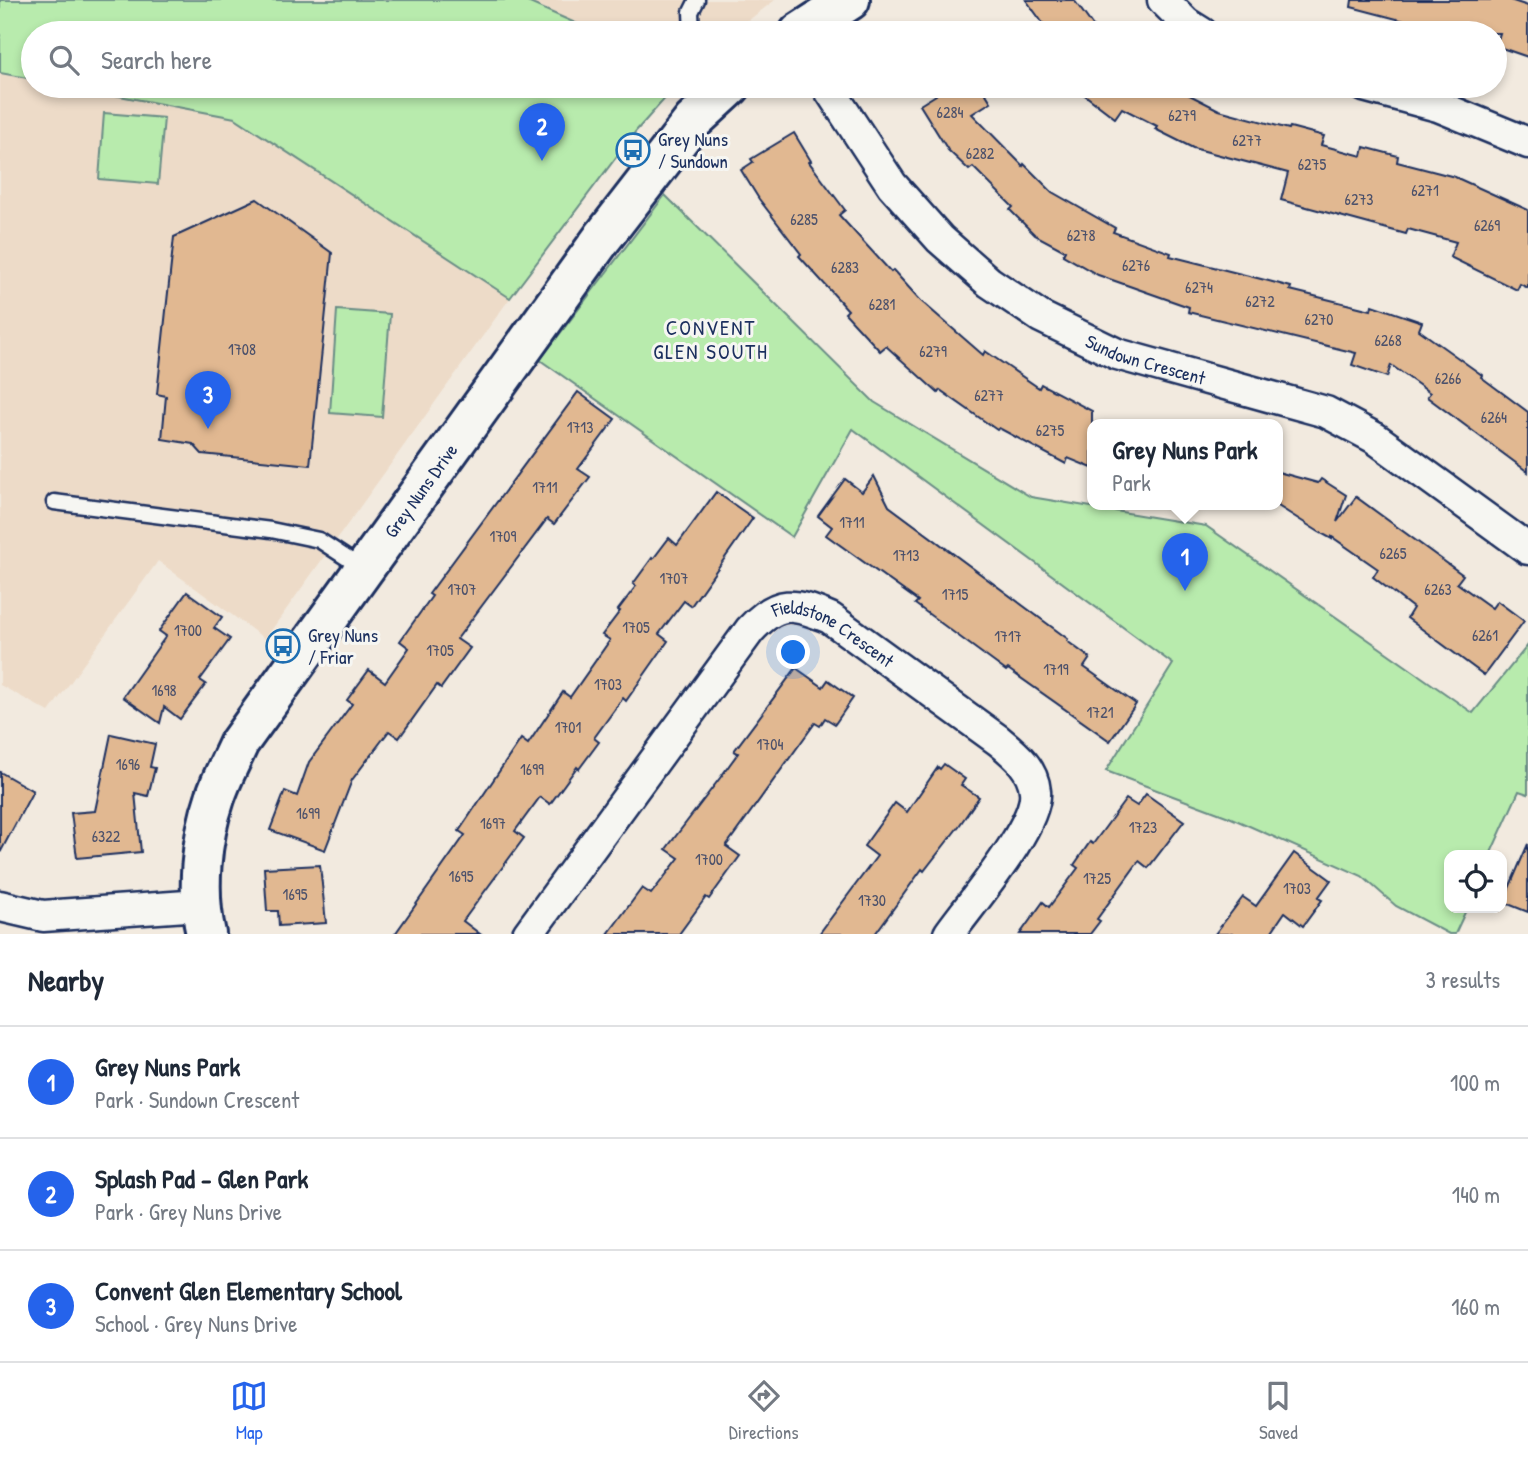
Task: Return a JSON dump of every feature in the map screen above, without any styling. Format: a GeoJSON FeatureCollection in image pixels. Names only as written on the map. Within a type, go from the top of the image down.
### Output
{"type":"FeatureCollection","features":[{"type":"Feature","properties":{"kind":"street"},"geometry":{"type":"LineString","coordinates":[[818,21],[850,0]]}},
{"type":"Feature","properties":{"kind":"street"},"geometry":{"type":"LineString","coordinates":[[1163,0],[1184,21]]}},
{"type":"Feature","properties":{"kind":"street","name":"Grey Nuns Drive"},"geometry":{"type":"LineString","coordinates":[[204,919],[201,866],[214,798],[239,743],[644,183],[693,121],[717,98]]}},
{"type":"Feature","properties":{"kind":"street","name":"Sundown Crescent"},"geometry":{"type":"LineString","coordinates":[[835,98],[892,185],[940,239],[989,282],[1041,317],[1117,354],[1326,412],[1375,438],[1528,549]]}},
{"type":"Feature","properties":{"kind":"street"},"geometry":{"type":"LineString","coordinates":[[1408,98],[1438,106],[1528,143]]}},
{"type":"Feature","properties":{"kind":"street","name":"Fieldstone Crescent"},"geometry":{"type":"LineString","coordinates":[[528,934],[750,630],[762,616],[781,607],[803,606],[830,618],[998,740],[1018,756],[1031,776],[1035,792],[1034,810],[1020,836],[949,934]]}},
{"type":"Feature","properties":{"kind":"street"},"geometry":{"type":"LineString","coordinates":[[0,906],[43,916],[204,919]]}},
{"type":"Feature","properties":{"kind":"lane"},"geometry":{"type":"LineString","coordinates":[[691,21],[691,12],[697,0]]}},
{"type":"Feature","properties":{"kind":"lane"},"geometry":{"type":"LineString","coordinates":[[54,502],[271,530],[318,540],[363,569]]}},
{"type":"Feature","properties":{"kind":"shaded area"},"geometry":{"type":"Polygon","coordinates":[[[523,0],[775,0],[748,21],[571,21],[523,0]]]}},
{"type":"Feature","properties":{"kind":"shaded area"},"geometry":{"type":"Polygon","coordinates":[[[0,73],[21,77],[21,98],[130,98],[235,118],[510,298],[265,639],[158,561],[49,712],[0,685],[0,73]]]}},
{"type":"Feature","properties":{"kind":"green space"},"geometry":{"type":"Polygon","coordinates":[[[0,0],[523,0],[571,21],[21,21],[21,77],[0,73],[0,0]]]}},
{"type":"Feature","properties":{"kind":"green space"},"geometry":{"type":"Polygon","coordinates":[[[130,98],[665,98],[636,131],[510,298],[235,118],[130,98]]]}},
{"type":"Feature","properties":{"kind":"green space"},"geometry":{"type":"Polygon","coordinates":[[[104,113],[164,118],[158,184],[99,179],[104,113]]]}},
{"type":"Feature","properties":{"kind":"green space"},"geometry":{"type":"Polygon","coordinates":[[[665,195],[874,402],[1031,497],[1087,506],[1087,510],[1109,510],[1206,526],[1473,713],[1528,645],[1528,794],[1519,791],[1492,850],[1444,850],[1444,913],[1465,913],[1455,934],[1449,934],[1396,906],[1362,876],[1229,817],[1106,771],[1173,664],[853,429],[792,537],[540,360],[665,195]]]}},
{"type":"Feature","properties":{"kind":"green space"},"geometry":{"type":"Polygon","coordinates":[[[337,310],[390,314],[382,417],[330,413],[337,310]]]}},
{"type":"Feature","properties":{"kind":"building"},"geometry":{"type":"Polygon","coordinates":[[[1026,0],[1074,0],[1089,21],[1041,21],[1026,0]]]}},
{"type":"Feature","properties":{"kind":"building"},"geometry":{"type":"Polygon","coordinates":[[[1352,0],[1510,0],[1528,6],[1528,57],[1507,50],[1507,21],[1404,21],[1351,7],[1352,0]]]}},
{"type":"Feature","properties":{"kind":"building"},"geometry":{"type":"Polygon","coordinates":[[[931,98],[988,98],[991,102],[972,114],[1052,192],[1115,228],[1113,232],[1171,253],[1170,256],[1371,310],[1372,305],[1422,322],[1419,330],[1528,412],[1528,472],[1427,397],[1430,393],[1391,365],[1387,377],[1352,365],[1356,353],[1188,312],[1189,307],[1098,275],[1063,255],[1065,251],[1035,235],[1010,210],[1013,207],[973,167],[969,170],[948,150],[920,105],[931,98]]]}},
{"type":"Feature","properties":{"kind":"building"},"geometry":{"type":"Polygon","coordinates":[[[1089,98],[1196,98],[1219,110],[1324,136],[1321,145],[1362,156],[1364,147],[1398,156],[1397,162],[1455,177],[1528,210],[1528,288],[1520,284],[1517,290],[1450,257],[1456,242],[1408,229],[1406,234],[1281,200],[1288,173],[1193,148],[1122,108],[1115,118],[1089,98]]]}},
{"type":"Feature","properties":{"kind":"building"},"geometry":{"type":"Polygon","coordinates":[[[794,133],[811,161],[809,162],[845,210],[839,215],[921,301],[983,355],[985,351],[1039,388],[1041,384],[1092,411],[1092,419],[1087,419],[1087,466],[1068,458],[1066,464],[999,428],[997,430],[940,390],[938,393],[886,346],[880,351],[845,313],[848,310],[799,256],[801,254],[759,199],[741,170],[753,162],[751,159],[794,133]]]}},
{"type":"Feature","properties":{"kind":"building"},"geometry":{"type":"Polygon","coordinates":[[[257,199],[332,253],[310,465],[202,454],[193,444],[162,439],[166,396],[157,394],[174,237],[257,199]]]}},
{"type":"Feature","properties":{"kind":"building"},"geometry":{"type":"Polygon","coordinates":[[[578,392],[615,419],[578,469],[590,477],[554,524],[547,519],[457,639],[470,648],[441,688],[437,685],[399,738],[389,731],[352,780],[325,850],[270,830],[285,791],[297,796],[309,762],[352,704],[347,700],[369,670],[385,682],[409,648],[400,641],[432,596],[429,594],[578,392]]]}},
{"type":"Feature","properties":{"kind":"building"},"geometry":{"type":"Polygon","coordinates":[[[1283,473],[1318,483],[1321,479],[1346,495],[1337,522],[1356,497],[1463,575],[1457,583],[1492,608],[1497,601],[1524,621],[1484,675],[1407,618],[1413,608],[1373,577],[1378,569],[1332,537],[1283,509],[1283,473]]]}},
{"type":"Feature","properties":{"kind":"building"},"geometry":{"type":"Polygon","coordinates":[[[874,476],[889,506],[1068,639],[1067,641],[1090,658],[1084,667],[1136,704],[1110,741],[1008,669],[1006,671],[915,604],[918,601],[826,535],[832,527],[818,516],[845,479],[862,492],[874,476]]]}},
{"type":"Feature","properties":{"kind":"building"},"geometry":{"type":"Polygon","coordinates":[[[716,492],[753,518],[691,606],[684,601],[659,634],[668,641],[626,701],[623,698],[594,738],[599,742],[579,769],[577,767],[550,804],[540,797],[515,831],[524,838],[463,921],[480,934],[395,934],[465,835],[459,831],[521,739],[528,744],[563,692],[570,697],[610,640],[602,635],[636,586],[633,584],[669,538],[677,545],[716,492]]]}},
{"type":"Feature","properties":{"kind":"building"},"geometry":{"type":"Polygon","coordinates":[[[187,592],[222,617],[214,628],[230,639],[200,680],[206,684],[180,719],[164,707],[160,723],[123,697],[166,636],[159,631],[187,592]]]}},
{"type":"Feature","properties":{"kind":"building"},"geometry":{"type":"Polygon","coordinates":[[[796,668],[823,687],[828,680],[853,698],[835,724],[825,718],[820,726],[815,723],[726,846],[740,856],[679,934],[608,934],[642,888],[651,894],[679,858],[666,849],[738,753],[734,751],[796,668]]]}},
{"type":"Feature","properties":{"kind":"building"},"geometry":{"type":"Polygon","coordinates":[[[111,734],[155,744],[150,767],[155,768],[148,796],[135,793],[141,852],[77,858],[71,813],[95,811],[111,734]]]}},
{"type":"Feature","properties":{"kind":"building"},"geometry":{"type":"Polygon","coordinates":[[[944,764],[965,779],[961,785],[979,797],[959,826],[924,871],[922,869],[875,934],[819,934],[877,856],[864,846],[895,803],[907,812],[938,767],[940,769],[944,764]]]}},
{"type":"Feature","properties":{"kind":"building"},"geometry":{"type":"Polygon","coordinates":[[[0,772],[33,791],[0,853],[0,772]]]}},
{"type":"Feature","properties":{"kind":"building"},"geometry":{"type":"Polygon","coordinates":[[[1146,794],[1184,821],[1148,868],[1139,861],[1097,919],[1100,921],[1090,934],[1020,934],[1043,902],[1049,907],[1078,868],[1074,865],[1090,842],[1093,844],[1126,799],[1137,806],[1146,794]]]}},
{"type":"Feature","properties":{"kind":"building"},"geometry":{"type":"Polygon","coordinates":[[[1528,844],[1528,912],[1507,904],[1507,893],[1528,844]]]}},
{"type":"Feature","properties":{"kind":"building"},"geometry":{"type":"Polygon","coordinates":[[[1294,853],[1331,880],[1318,898],[1322,900],[1303,926],[1285,912],[1270,934],[1215,934],[1243,897],[1256,906],[1294,853]]]}},
{"type":"Feature","properties":{"kind":"building"},"geometry":{"type":"Polygon","coordinates":[[[320,865],[326,923],[279,926],[278,911],[267,911],[264,868],[320,865]]]}},
{"type":"Feature","properties":{"kind":"place","name":"Grey Nuns / Sundown"},"geometry":{"type":"Point","coordinates":[633,150]}},
{"type":"Feature","properties":{"kind":"place","name":"Splash Pad - Glen Park"},"geometry":{"type":"Point","coordinates":[542,161]}},
{"type":"Feature","properties":{"kind":"place","name":"Convent Glen Elementary School"},"geometry":{"type":"Point","coordinates":[208,429]}},
{"type":"Feature","properties":{"kind":"place","name":"Grey Nuns Park"},"geometry":{"type":"Point","coordinates":[1185,591]}},
{"type":"Feature","properties":{"kind":"place","name":"Grey Nuns / Friar"},"geometry":{"type":"Point","coordinates":[283,646]}},
{"type":"Feature","properties":{"kind":"district","name":"CONVENT GLEN SOUTH"},"geometry":{"type":"Point","coordinates":[711,340]}}]}
